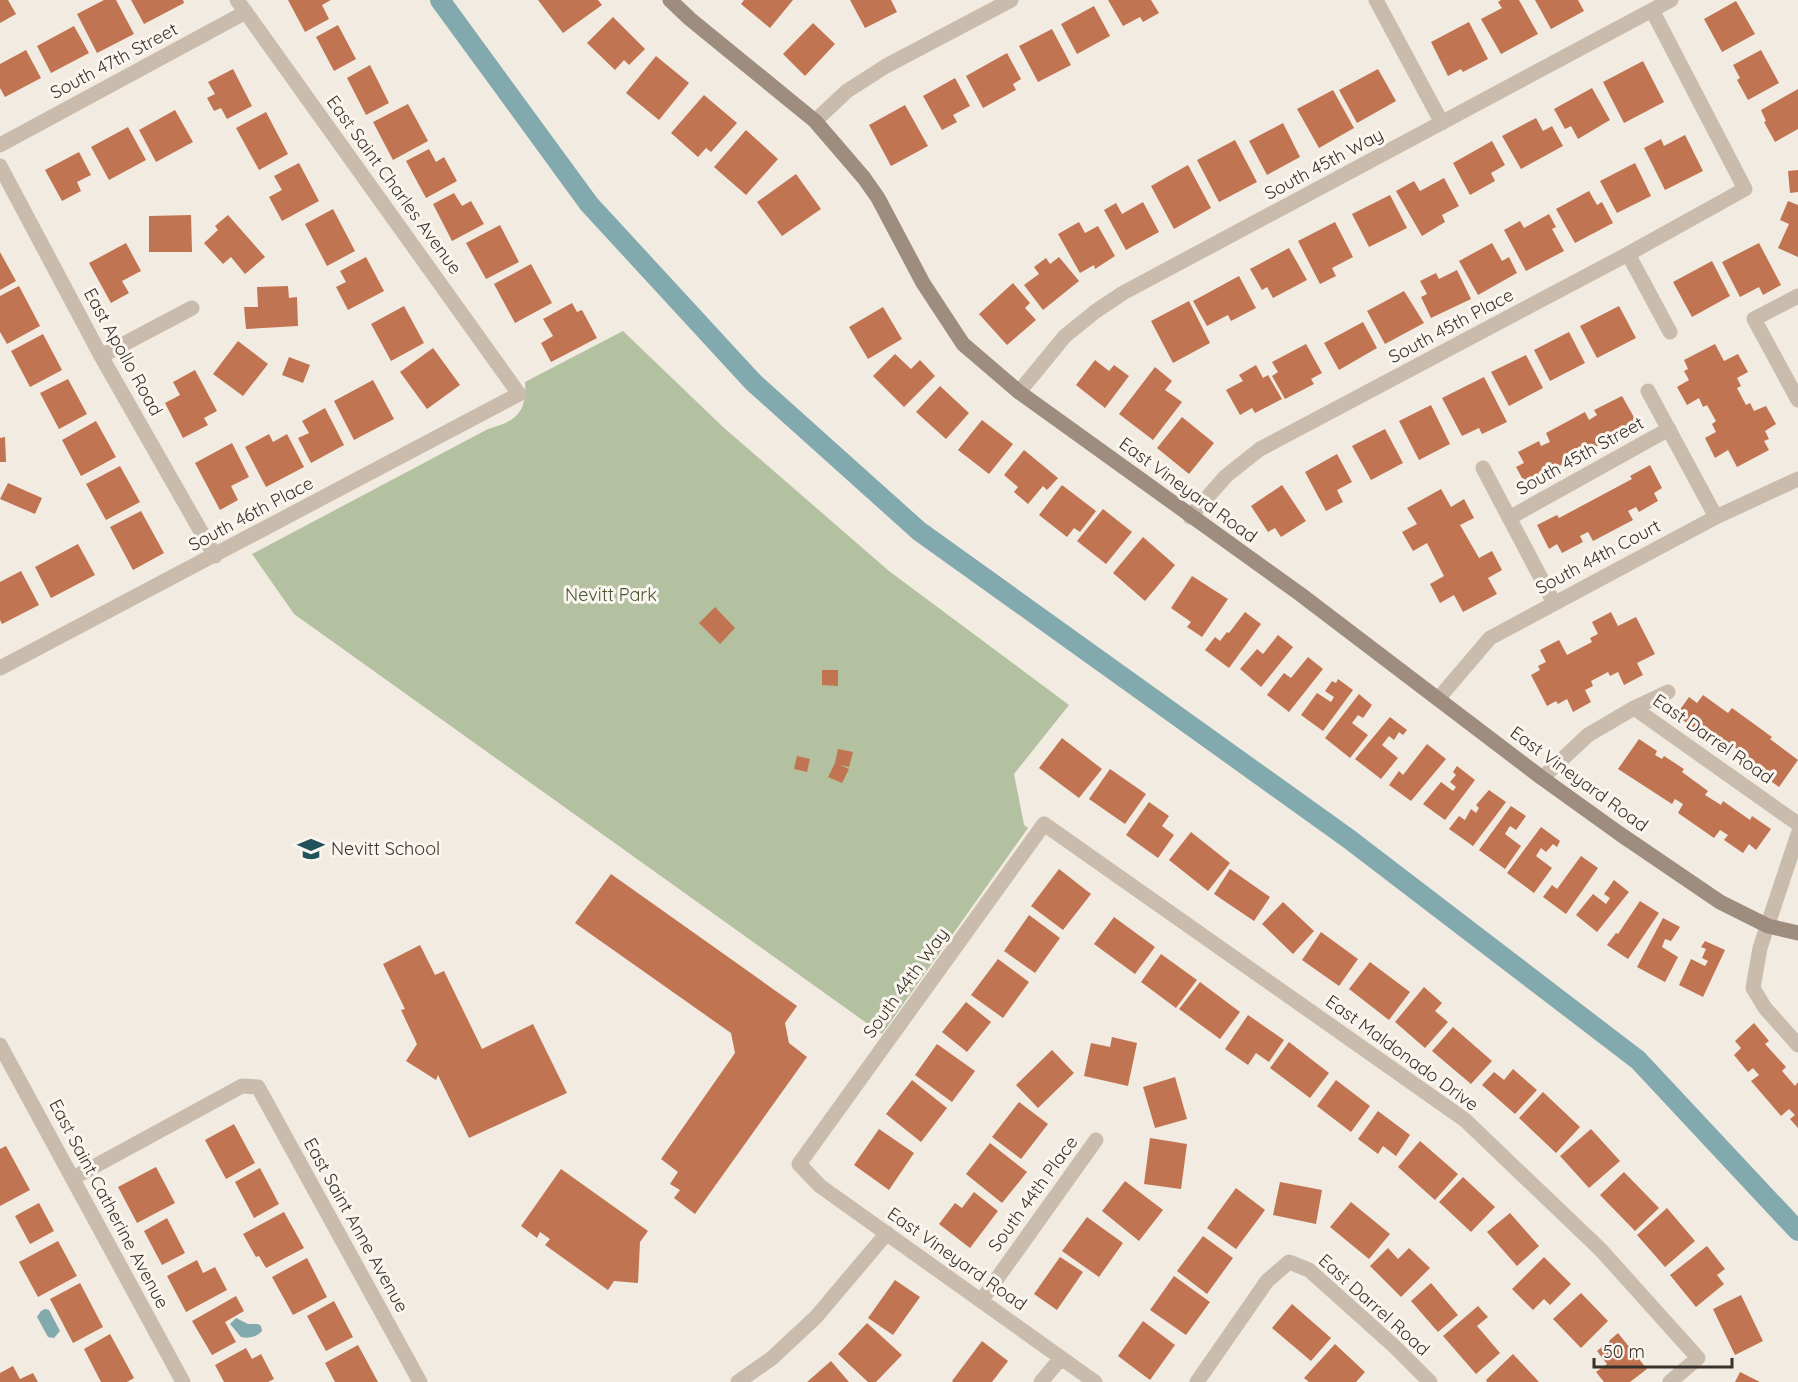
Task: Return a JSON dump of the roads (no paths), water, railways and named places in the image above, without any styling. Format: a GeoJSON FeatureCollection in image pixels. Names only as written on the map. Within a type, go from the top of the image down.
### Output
{"type":"FeatureCollection","features":[{"type":"Feature","properties":{"kind":"street","name":"East Vineyard Road"},"geometry":{"type":"LineString","coordinates":[[670,0],[814,121],[869,185],[923,283],[963,344],[1019,392],[1300,594],[1542,778],[1720,902],[1768,926],[1798,933]]}},
{"type":"Feature","properties":{"kind":"street"},"geometry":{"type":"LineString","coordinates":[[814,121],[847,91],[886,66],[1011,0]]}},
{"type":"Feature","properties":{"kind":"street"},"geometry":{"type":"LineString","coordinates":[[1376,0],[1442,123]]}},
{"type":"Feature","properties":{"kind":"street","name":"South 45th Way"},"geometry":{"type":"LineString","coordinates":[[1019,392],[1065,336],[1123,293],[1671,0]]}},
{"type":"Feature","properties":{"kind":"street","name":"South 47th Street"},"geometry":{"type":"LineString","coordinates":[[0,145],[242,6]]}},
{"type":"Feature","properties":{"kind":"street","name":"East Saint Charles Avenue"},"geometry":{"type":"LineString","coordinates":[[242,6],[519,394]]}},
{"type":"Feature","properties":{"kind":"street","name":"South 45th Place"},"geometry":{"type":"LineString","coordinates":[[1190,517],[1226,476],[1260,449],[1628,254],[1745,189],[1652,10]]}},
{"type":"Feature","properties":{"kind":"street","name":"East Apollo Road"},"geometry":{"type":"LineString","coordinates":[[0,166],[101,356],[215,556]]}},
{"type":"Feature","properties":{"kind":"street"},"geometry":{"type":"LineString","coordinates":[[1628,254],[1670,332]]}},
{"type":"Feature","properties":{"kind":"street"},"geometry":{"type":"LineString","coordinates":[[1798,296],[1754,319],[1798,400]]}},
{"type":"Feature","properties":{"kind":"street"},"geometry":{"type":"LineString","coordinates":[[101,356],[192,308]]}},
{"type":"Feature","properties":{"kind":"street"},"geometry":{"type":"LineString","coordinates":[[1648,391],[1716,517]]}},
{"type":"Feature","properties":{"kind":"street","name":"South 46th Place"},"geometry":{"type":"LineString","coordinates":[[0,668],[519,394]]}},
{"type":"Feature","properties":{"kind":"street","name":"South 45th Street"},"geometry":{"type":"LineString","coordinates":[[1509,518],[1669,429]]}},
{"type":"Feature","properties":{"kind":"street"},"geometry":{"type":"LineString","coordinates":[[1483,468],[1554,603]]}},
{"type":"Feature","properties":{"kind":"street","name":"South 44th Court"},"geometry":{"type":"LineString","coordinates":[[1438,699],[1490,638],[1716,517],[1798,479]]}},
{"type":"Feature","properties":{"kind":"street"},"geometry":{"type":"LineString","coordinates":[[1542,778],[1588,735],[1634,708],[1668,692]]}},
{"type":"Feature","properties":{"kind":"street","name":"East Darrel Road"},"geometry":{"type":"LineString","coordinates":[[1634,708],[1798,824]]}},
{"type":"Feature","properties":{"kind":"street","name":"South 44th Way"},"geometry":{"type":"LineString","coordinates":[[799,1164],[1044,824]]}},
{"type":"Feature","properties":{"kind":"street","name":"East Maldonado Drive"},"geometry":{"type":"LineString","coordinates":[[1044,824],[1465,1120],[1601,1250],[1698,1358],[1670,1382]]}},
{"type":"Feature","properties":{"kind":"street"},"geometry":{"type":"LineString","coordinates":[[1798,834],[1760,948],[1753,988],[1765,1008],[1798,1046]]}},
{"type":"Feature","properties":{"kind":"street","name":"East Saint Catherine Avenue"},"geometry":{"type":"LineString","coordinates":[[0,1045],[183,1382]]}},
{"type":"Feature","properties":{"kind":"street","name":"East Saint Anne Avenue"},"geometry":{"type":"LineString","coordinates":[[73,1178],[242,1086],[258,1087],[420,1382]]}},
{"type":"Feature","properties":{"kind":"street","name":"South 44th Place"},"geometry":{"type":"LineString","coordinates":[[981,1301],[1096,1140]]}},
{"type":"Feature","properties":{"kind":"street","name":"East Vineyard Road"},"geometry":{"type":"LineString","coordinates":[[799,1164],[820,1186],[1095,1382]]}},
{"type":"Feature","properties":{"kind":"street"},"geometry":{"type":"LineString","coordinates":[[738,1382],[772,1358],[816,1317],[887,1233]]}},
{"type":"Feature","properties":{"kind":"street","name":"East Darrel Road"},"geometry":{"type":"LineString","coordinates":[[1197,1382],[1267,1281],[1289,1262],[1309,1270],[1395,1347],[1430,1382]]}},
{"type":"Feature","properties":{"kind":"street"},"geometry":{"type":"LineString","coordinates":[[1041,1382],[1061,1358]]}},
{"type":"Feature","properties":{"kind":"water"},"geometry":{"type":"Polygon","coordinates":[[[45,1309],[49,1310],[60,1331],[54,1338],[48,1337],[37,1317],[45,1309]]]}},
{"type":"Feature","properties":{"kind":"water"},"geometry":{"type":"Polygon","coordinates":[[[236,1318],[248,1324],[258,1324],[262,1331],[252,1337],[241,1337],[230,1324],[236,1318]]]}},
{"type":"Feature","properties":{"kind":"waterway"},"geometry":{"type":"LineString","coordinates":[[440,0],[589,204],[753,382],[919,531],[1349,839],[1638,1060],[1798,1231]]}},
{"type":"Feature","properties":{"kind":"place","name":"Nevitt School"},"geometry":{"type":"Point","coordinates":[311,849]}},
{"type":"Feature","properties":{"kind":"park label","name":"Nevitt Park"},"geometry":{"type":"Point","coordinates":[611,595]}}]}
